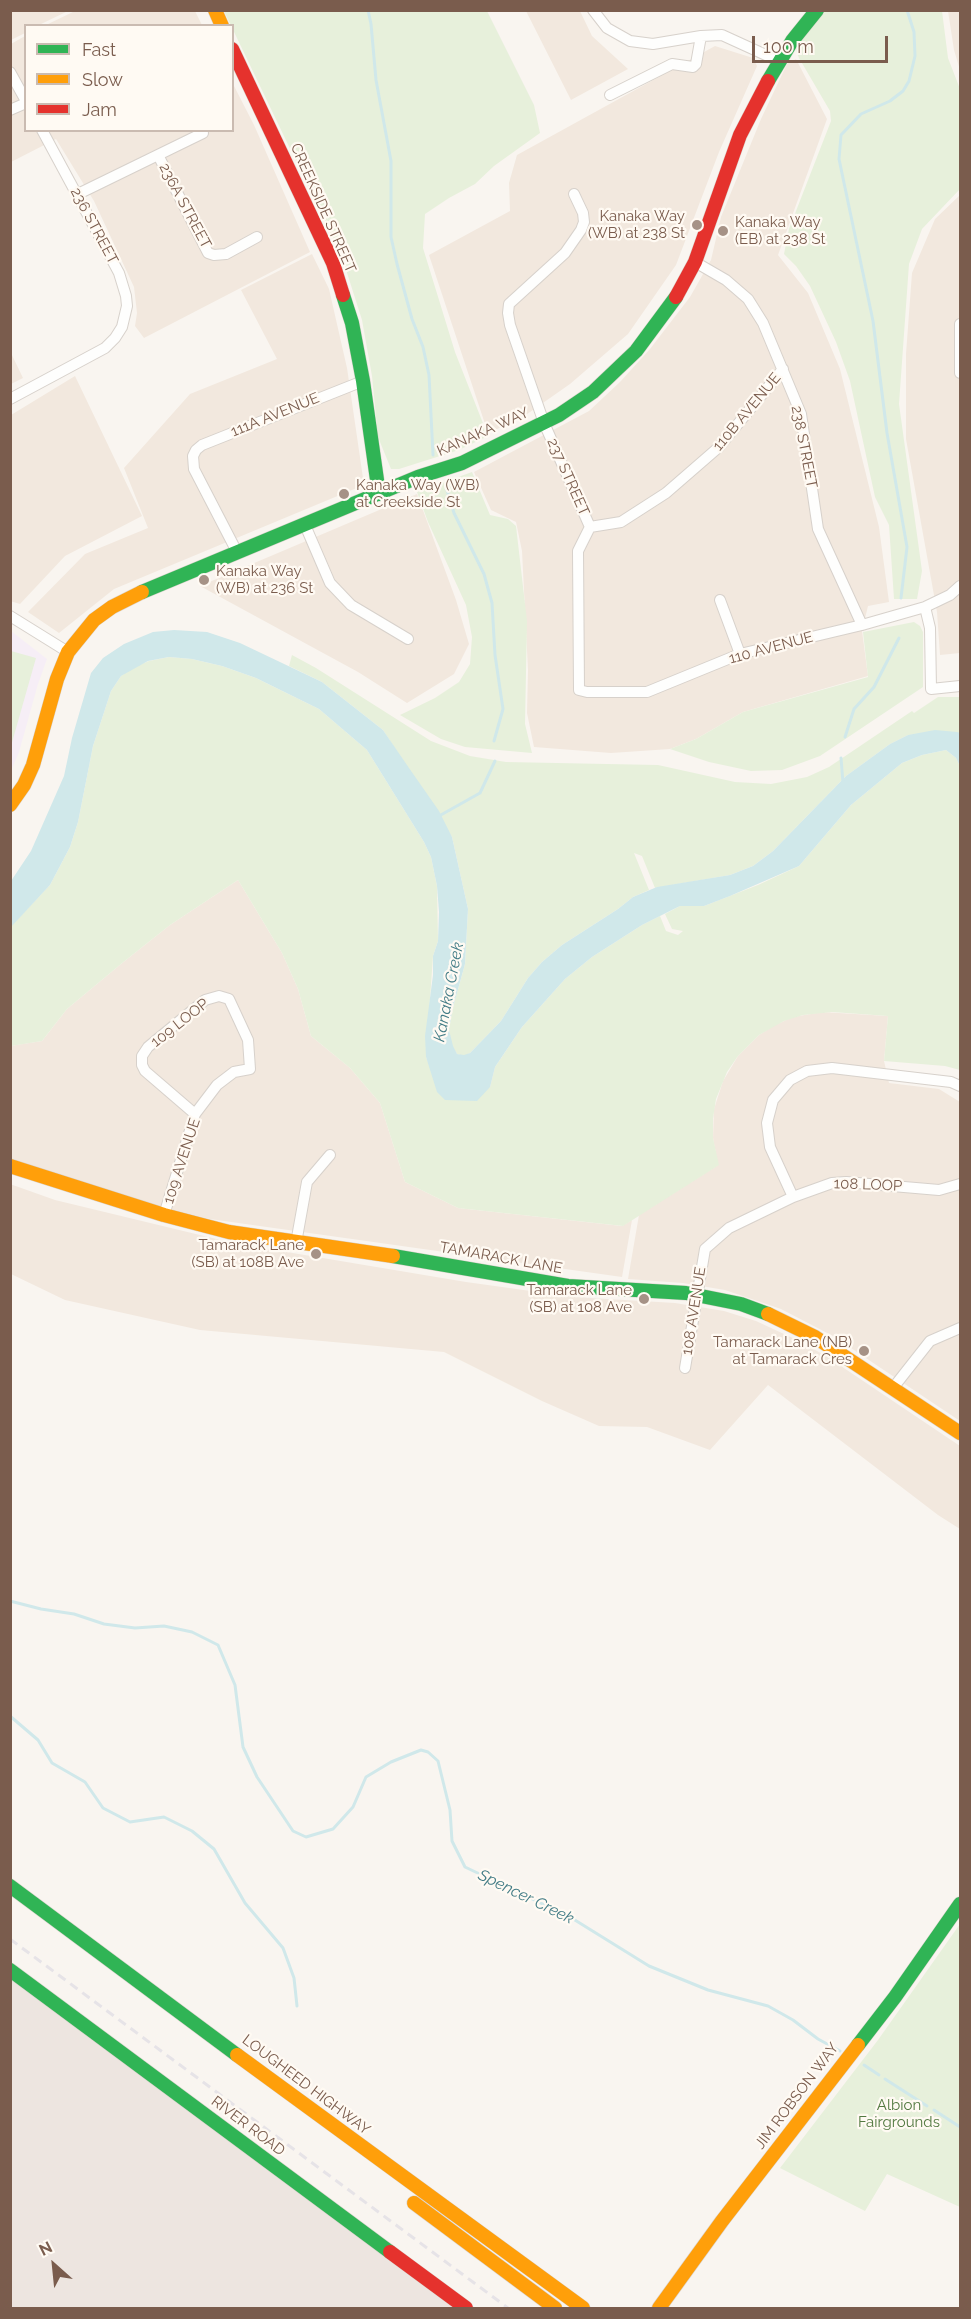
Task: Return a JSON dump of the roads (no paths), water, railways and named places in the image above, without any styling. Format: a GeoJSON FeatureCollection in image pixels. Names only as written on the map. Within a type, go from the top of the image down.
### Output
{"type":"FeatureCollection","features":[{"type":"Feature","properties":{"kind":"main road"},"geometry":{"type":"LineString","coordinates":[[215,10],[221,24]]}},
{"type":"Feature","properties":{"kind":"main road","name":"KANAKA WAY"},"geometry":{"type":"LineString","coordinates":[[10,805],[24,785],[33,765],[57,679],[68,652],[87,628],[112,607],[151,588],[418,477],[462,463],[544,423],[593,392],[636,351],[672,304],[695,261],[740,135],[757,99],[792,41],[817,10]]}},
{"type":"Feature","properties":{"kind":"main road","name":"CREEKSIDE STREET"},"geometry":{"type":"LineString","coordinates":[[234,53],[333,263],[352,323],[363,381],[379,494]]}},
{"type":"Feature","properties":{"kind":"main road","name":"TAMARACK LANE"},"geometry":{"type":"LineString","coordinates":[[10,1166],[165,1215],[229,1232],[575,1287],[696,1294],[741,1304],[793,1325],[822,1341],[960,1433]]}},
{"type":"Feature","properties":{"kind":"main road","name":"LOUGHEED HIGHWAY"},"geometry":{"type":"LineString","coordinates":[[10,1886],[340,2132],[583,2308]]}},
{"type":"Feature","properties":{"kind":"main road","name":"LOUGHEED HIGHWAY"},"geometry":{"type":"LineString","coordinates":[[10,1902],[369,2169]]}},
{"type":"Feature","properties":{"kind":"main road","name":"JIM ROBSON WAY"},"geometry":{"type":"LineString","coordinates":[[659,2308],[722,2221],[901,1989],[960,1904]]}},
{"type":"Feature","properties":{"kind":"main road","name":"RIVER ROAD"},"geometry":{"type":"LineString","coordinates":[[10,1970],[466,2308]]}},
{"type":"Feature","properties":{"kind":"main road"},"geometry":{"type":"LineString","coordinates":[[407,2198],[555,2308]]}},
{"type":"Feature","properties":{"kind":"street"},"geometry":{"type":"LineString","coordinates":[[593,10],[607,28],[630,41],[653,44],[715,34],[728,37],[779,61]]}},
{"type":"Feature","properties":{"kind":"street"},"geometry":{"type":"LineString","coordinates":[[610,95],[672,64],[693,67],[696,64],[701,36]]}},
{"type":"Feature","properties":{"kind":"street"},"geometry":{"type":"LineString","coordinates":[[10,72],[24,98]]}},
{"type":"Feature","properties":{"kind":"street"},"geometry":{"type":"LineString","coordinates":[[10,110],[24,103]]}},
{"type":"Feature","properties":{"kind":"street","name":"236 STREET"},"geometry":{"type":"LineString","coordinates":[[10,399],[98,353],[115,338],[122,327],[128,306],[123,284],[78,194],[43,132]]}},
{"type":"Feature","properties":{"kind":"street"},"geometry":{"type":"LineString","coordinates":[[78,194],[203,133]]}},
{"type":"Feature","properties":{"kind":"street","name":"236A STREET"},"geometry":{"type":"LineString","coordinates":[[158,155],[208,253],[226,254],[257,237]]}},
{"type":"Feature","properties":{"kind":"street","name":"237 STREET"},"geometry":{"type":"LineString","coordinates":[[574,194],[583,213],[584,222],[581,230],[565,253],[509,304],[510,325],[544,423],[590,527],[578,551],[579,690]]}},
{"type":"Feature","properties":{"kind":"street","name":"238 STREET"},"geometry":{"type":"LineString","coordinates":[[695,261],[726,280],[748,299],[763,323],[801,414],[818,529],[862,625]]}},
{"type":"Feature","properties":{"kind":"street"},"geometry":{"type":"LineString","coordinates":[[960,324],[960,373]]}},
{"type":"Feature","properties":{"kind":"street","name":"110B AVENUE"},"geometry":{"type":"LineString","coordinates":[[590,527],[621,522],[666,493],[719,447],[783,369]]}},
{"type":"Feature","properties":{"kind":"street","name":"111A AVENUE"},"geometry":{"type":"LineString","coordinates":[[237,552],[194,470],[193,456],[196,450],[202,445],[363,381]]}},
{"type":"Feature","properties":{"kind":"street"},"geometry":{"type":"LineString","coordinates":[[305,525],[330,583],[351,605],[408,639]]}},
{"type":"Feature","properties":{"kind":"street","name":"110 AVENUE"},"geometry":{"type":"LineString","coordinates":[[579,690],[647,692],[740,654],[862,625],[925,607],[950,595],[960,586]]}},
{"type":"Feature","properties":{"kind":"street"},"geometry":{"type":"LineString","coordinates":[[720,600],[740,654]]}},
{"type":"Feature","properties":{"kind":"street"},"geometry":{"type":"LineString","coordinates":[[925,607],[930,628],[931,689],[960,686]]}},
{"type":"Feature","properties":{"kind":"street"},"geometry":{"type":"LineString","coordinates":[[10,616],[68,652]]}},
{"type":"Feature","properties":{"kind":"street","name":"109 LOOP"},"geometry":{"type":"LineString","coordinates":[[195,1114],[145,1071],[142,1056],[148,1047],[205,1000],[219,996],[229,999],[248,1040],[252,1071]]}},
{"type":"Feature","properties":{"kind":"street"},"geometry":{"type":"LineString","coordinates":[[793,1197],[770,1148],[767,1124],[773,1100],[790,1080],[807,1071],[832,1068],[951,1082],[960,1086]]}},
{"type":"Feature","properties":{"kind":"street","name":"109 AVENUE"},"geometry":{"type":"LineString","coordinates":[[165,1215],[195,1114],[217,1085],[234,1072],[252,1071]]}},
{"type":"Feature","properties":{"kind":"street"},"geometry":{"type":"LineString","coordinates":[[296,1243],[307,1182],[330,1155]]}},
{"type":"Feature","properties":{"kind":"street","name":"108 LOOP"},"geometry":{"type":"LineString","coordinates":[[793,1197],[832,1183],[846,1182],[939,1190],[960,1184]]}},
{"type":"Feature","properties":{"kind":"street","name":"108 AVENUE"},"geometry":{"type":"LineString","coordinates":[[685,1368],[705,1249],[729,1228],[793,1197]]}},
{"type":"Feature","properties":{"kind":"street"},"geometry":{"type":"LineString","coordinates":[[893,1388],[930,1341],[960,1328]]}},
{"type":"Feature","properties":{"kind":"water","name":"Kanaka Creek"},"geometry":{"type":"Polygon","coordinates":[[[174,630],[207,632],[240,643],[322,682],[383,730],[439,811],[452,837],[468,909],[465,964],[449,1030],[457,1054],[470,1053],[501,1021],[528,978],[562,945],[633,897],[657,887],[730,875],[753,866],[773,851],[846,776],[890,744],[908,735],[935,730],[957,732],[960,733],[960,766],[956,758],[946,750],[922,755],[902,763],[851,805],[799,866],[704,906],[680,906],[642,925],[592,957],[565,979],[522,1027],[495,1067],[490,1087],[477,1101],[445,1100],[437,1092],[426,1057],[425,1036],[433,975],[433,956],[438,941],[439,912],[431,857],[367,750],[319,709],[256,678],[222,666],[192,659],[169,657],[148,661],[121,676],[111,691],[93,746],[78,822],[70,847],[50,885],[11,927],[11,881],[31,851],[64,776],[72,738],[91,673],[103,658],[124,644],[153,632],[174,630]]]}},
{"type":"Feature","properties":{"kind":"waterway"},"geometry":{"type":"LineString","coordinates":[[368,10],[376,80],[391,161],[391,237],[429,375],[433,455]]}},
{"type":"Feature","properties":{"kind":"waterway"},"geometry":{"type":"LineString","coordinates":[[901,598],[907,547],[887,433],[873,321],[839,159],[841,135],[861,114],[890,101],[903,91],[909,81],[915,56],[914,32],[907,10]]}},
{"type":"Feature","properties":{"kind":"waterway"},"geometry":{"type":"LineString","coordinates":[[447,490],[454,513],[484,574],[492,603],[495,655],[503,709],[494,741]]}},
{"type":"Feature","properties":{"kind":"waterway"},"geometry":{"type":"LineString","coordinates":[[845,737],[854,709],[874,687],[899,638]]}},
{"type":"Feature","properties":{"kind":"waterway"},"geometry":{"type":"LineString","coordinates":[[841,758],[843,783]]}},
{"type":"Feature","properties":{"kind":"waterway"},"geometry":{"type":"LineString","coordinates":[[439,816],[480,793],[495,761]]}},
{"type":"Feature","properties":{"kind":"waterway","name":"Spencer Creek"},"geometry":{"type":"LineString","coordinates":[[10,1601],[74,1614],[104,1624],[135,1628],[164,1626],[192,1632],[218,1645],[235,1685],[243,1747],[257,1777],[293,1831],[306,1837],[333,1829],[353,1807],[366,1777],[391,1762],[421,1750],[428,1752],[438,1761],[450,1810],[452,1841],[465,1867],[570,1917],[649,1966],[708,1990],[768,2006],[840,2051]]}},
{"type":"Feature","properties":{"kind":"waterway"},"geometry":{"type":"LineString","coordinates":[[10,1716],[38,1740],[52,1763],[85,1782],[103,1808],[130,1822],[164,1817],[192,1831],[214,1849],[245,1903],[283,1948],[294,1978],[297,2006]]}},
{"type":"Feature","properties":{"kind":"waterway","name":"Spencer Creek"},"geometry":{"type":"LineString","coordinates":[[864,2065],[879,2075]]}},
{"type":"Feature","properties":{"kind":"waterway","name":"Spencer Creek"},"geometry":{"type":"LineString","coordinates":[[885,2079],[927,2106]]}},
{"type":"Feature","properties":{"kind":"waterway","name":"Spencer Creek"},"geometry":{"type":"LineString","coordinates":[[934,2110],[960,2127]]}},
{"type":"Feature","properties":{"kind":"railway"},"geometry":{"type":"LineString","coordinates":[[10,1939],[508,2308]]}},
{"type":"Feature","properties":{"kind":"place","name":"Kanaka Way (WB) at 238 St"},"geometry":{"type":"Point","coordinates":[697,225]}},
{"type":"Feature","properties":{"kind":"place","name":"Kanaka Way (EB) at 238 St"},"geometry":{"type":"Point","coordinates":[723,231]}},
{"type":"Feature","properties":{"kind":"place","name":"Kanaka Way (WB) at Creekside St"},"geometry":{"type":"Point","coordinates":[344,494]}},
{"type":"Feature","properties":{"kind":"place","name":"Kanaka Way (WB) at 236 St"},"geometry":{"type":"Point","coordinates":[204,580]}},
{"type":"Feature","properties":{"kind":"place","name":"Tamarack Lane (SB) at 108B Ave"},"geometry":{"type":"Point","coordinates":[316,1254]}},
{"type":"Feature","properties":{"kind":"place","name":"Tamarack Lane (SB) at 108 Ave"},"geometry":{"type":"Point","coordinates":[644,1299]}},
{"type":"Feature","properties":{"kind":"place","name":"Tamarack Lane (NB) at Tamarack Cres"},"geometry":{"type":"Point","coordinates":[864,1351]}},
{"type":"Feature","properties":{"kind":"park label","name":"Albion Fairgrounds"},"geometry":{"type":"Point","coordinates":[899,2114]}}]}
